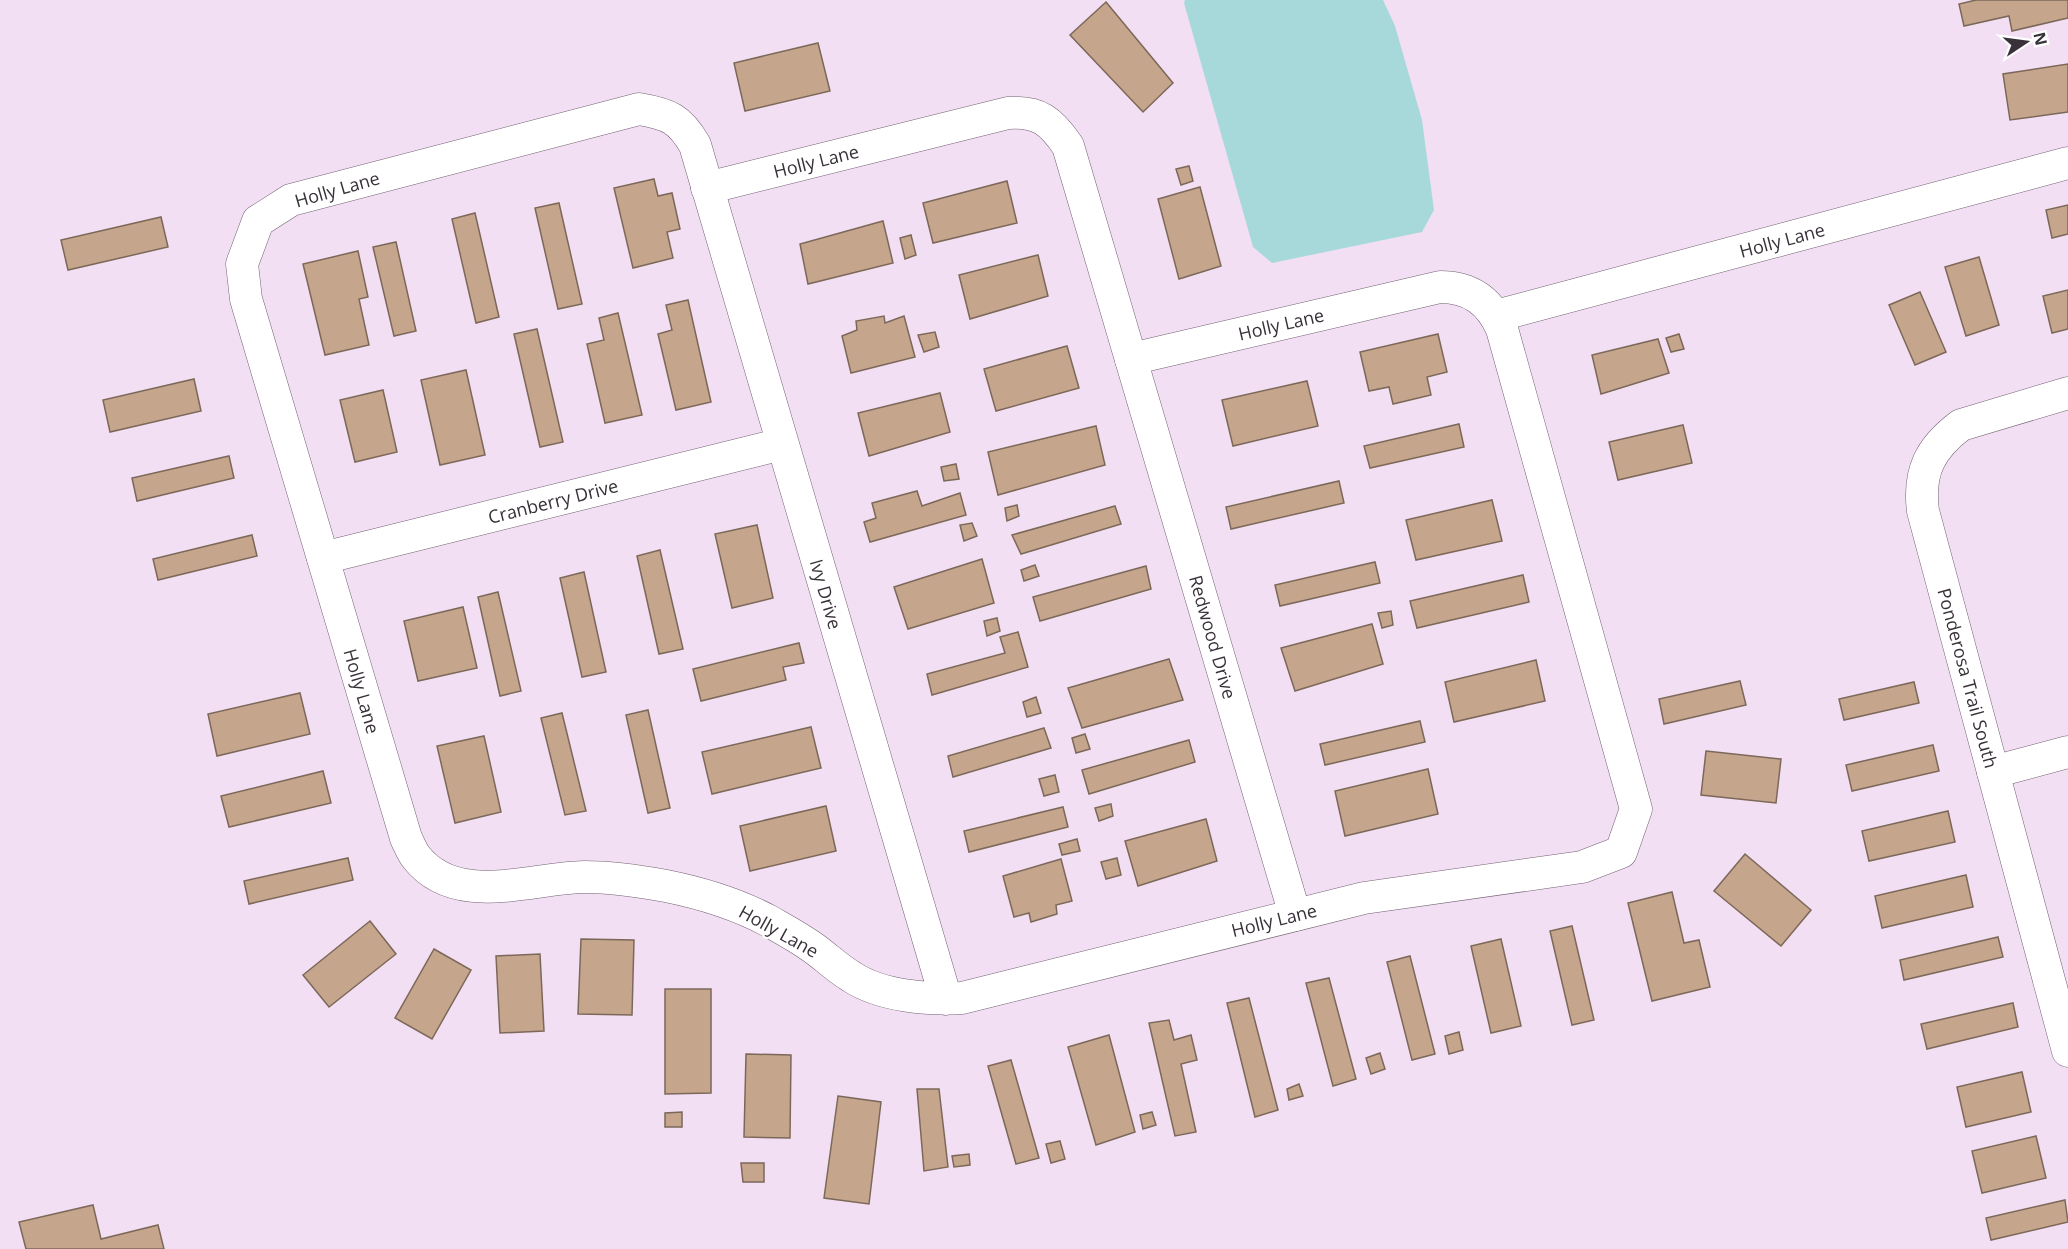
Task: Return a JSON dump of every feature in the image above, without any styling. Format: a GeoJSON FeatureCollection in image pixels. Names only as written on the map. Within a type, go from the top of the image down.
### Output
{"type":"FeatureCollection","features":[{"type":"Feature","properties":{"kind":"street","name":"Holly Lane"},"geometry":{"type":"LineString","coordinates":[[639,109],[663,113],[685,129],[695,145],[708,188],[1008,113],[1021,112],[1039,116],[1055,127],[1068,146],[1131,359],[1440,287],[1454,287],[1473,293],[1484,301],[1496,316],[1502,329],[1636,809],[1621,852],[1582,867],[1364,898],[962,998],[946,999],[909,996],[868,985],[852,978],[811,946],[768,921],[733,905],[685,890],[635,880],[584,877],[472,887],[450,883],[431,872],[416,856],[405,838],[246,299],[242,264],[258,221],[291,200],[639,109]]}},
{"type":"Feature","properties":{"kind":"street","name":"Holly Lane"},"geometry":{"type":"LineString","coordinates":[[1496,316],[2068,163]]}},
{"type":"Feature","properties":{"kind":"street","name":"Ivy Drive"},"geometry":{"type":"LineString","coordinates":[[708,188],[946,999]]}},
{"type":"Feature","properties":{"kind":"street","name":"Redwood Drive"},"geometry":{"type":"LineString","coordinates":[[1131,359],[1295,915]]}},
{"type":"Feature","properties":{"kind":"street","name":"Ponderosa Trail South"},"geometry":{"type":"LineString","coordinates":[[2068,393],[1961,425],[1936,447],[1928,462],[1921,494],[1923,511],[2068,1051]]}},
{"type":"Feature","properties":{"kind":"street","name":"Cranberry Drive"},"geometry":{"type":"LineString","coordinates":[[323,558],[782,444]]}},
{"type":"Feature","properties":{"kind":"street"},"geometry":{"type":"LineString","coordinates":[[1993,772],[2068,752]]}},
{"type":"Feature","properties":{"kind":"shaded area"},"geometry":{"type":"Polygon","coordinates":[[[1185,0],[1383,0],[1395,26],[1422,120],[1434,210],[1422,232],[1272,263],[1253,247],[1185,0]]]}},
{"type":"Feature","properties":{"kind":"building"},"geometry":{"type":"Polygon","coordinates":[[[1976,0],[2068,0],[2068,18],[2012,31],[2009,16],[1964,26],[1959,4],[1976,0]]]}},
{"type":"Feature","properties":{"kind":"building"},"geometry":{"type":"Polygon","coordinates":[[[1106,2],[1173,83],[1143,112],[1070,35],[1106,2]]]}},
{"type":"Feature","properties":{"kind":"building"},"geometry":{"type":"Polygon","coordinates":[[[818,43],[830,91],[745,111],[734,63],[818,43]]]}},
{"type":"Feature","properties":{"kind":"building"},"geometry":{"type":"Polygon","coordinates":[[[2068,64],[2068,112],[2010,120],[2003,74],[2068,64]]]}},
{"type":"Feature","properties":{"kind":"building"},"geometry":{"type":"Polygon","coordinates":[[[1189,166],[1193,181],[1181,185],[1176,169],[1189,166]]]}},
{"type":"Feature","properties":{"kind":"building"},"geometry":{"type":"Polygon","coordinates":[[[654,179],[658,196],[672,193],[680,229],[667,232],[673,258],[633,268],[614,188],[654,179]]]}},
{"type":"Feature","properties":{"kind":"building"},"geometry":{"type":"Polygon","coordinates":[[[1007,181],[1017,223],[933,243],[923,203],[1007,181]]]}},
{"type":"Feature","properties":{"kind":"building"},"geometry":{"type":"Polygon","coordinates":[[[1200,187],[1221,266],[1179,279],[1158,199],[1200,187]]]}},
{"type":"Feature","properties":{"kind":"building"},"geometry":{"type":"Polygon","coordinates":[[[559,203],[582,304],[558,309],[535,208],[559,203]]]}},
{"type":"Feature","properties":{"kind":"building"},"geometry":{"type":"Polygon","coordinates":[[[2068,205],[2068,234],[2052,238],[2046,210],[2068,205]]]}},
{"type":"Feature","properties":{"kind":"building"},"geometry":{"type":"Polygon","coordinates":[[[475,213],[499,317],[476,323],[452,219],[475,213]]]}},
{"type":"Feature","properties":{"kind":"building"},"geometry":{"type":"Polygon","coordinates":[[[161,217],[168,247],[68,270],[61,240],[161,217]]]}},
{"type":"Feature","properties":{"kind":"building"},"geometry":{"type":"Polygon","coordinates":[[[883,221],[893,263],[808,284],[800,244],[883,221]]]}},
{"type":"Feature","properties":{"kind":"building"},"geometry":{"type":"Polygon","coordinates":[[[911,235],[916,255],[905,259],[900,238],[911,235]]]}},
{"type":"Feature","properties":{"kind":"building"},"geometry":{"type":"Polygon","coordinates":[[[396,242],[416,331],[394,336],[373,247],[396,242]]]}},
{"type":"Feature","properties":{"kind":"building"},"geometry":{"type":"Polygon","coordinates":[[[358,251],[368,297],[359,299],[369,345],[325,355],[303,264],[358,251]]]}},
{"type":"Feature","properties":{"kind":"building"},"geometry":{"type":"Polygon","coordinates":[[[1038,255],[1048,296],[970,319],[959,275],[1038,255]]]}},
{"type":"Feature","properties":{"kind":"building"},"geometry":{"type":"Polygon","coordinates":[[[1979,257],[1999,325],[1966,336],[1945,267],[1979,257]]]}},
{"type":"Feature","properties":{"kind":"building"},"geometry":{"type":"Polygon","coordinates":[[[2068,290],[2068,329],[2052,333],[2043,296],[2068,290]]]}},
{"type":"Feature","properties":{"kind":"building"},"geometry":{"type":"Polygon","coordinates":[[[1920,292],[1946,352],[1915,365],[1889,305],[1920,292]]]}},
{"type":"Feature","properties":{"kind":"building"},"geometry":{"type":"Polygon","coordinates":[[[688,300],[711,402],[676,410],[658,334],[672,330],[666,305],[688,300]]]}},
{"type":"Feature","properties":{"kind":"building"},"geometry":{"type":"Polygon","coordinates":[[[618,313],[642,415],[605,423],[587,344],[604,340],[599,318],[618,313]]]}},
{"type":"Feature","properties":{"kind":"building"},"geometry":{"type":"Polygon","coordinates":[[[884,316],[885,323],[904,316],[915,357],[851,373],[842,336],[857,330],[856,321],[884,316]]]}},
{"type":"Feature","properties":{"kind":"building"},"geometry":{"type":"Polygon","coordinates":[[[537,329],[563,442],[540,447],[514,334],[537,329]]]}},
{"type":"Feature","properties":{"kind":"building"},"geometry":{"type":"Polygon","coordinates":[[[935,332],[939,347],[924,352],[918,335],[935,332]]]}},
{"type":"Feature","properties":{"kind":"building"},"geometry":{"type":"Polygon","coordinates":[[[1438,334],[1447,372],[1427,377],[1431,395],[1393,404],[1389,387],[1369,391],[1360,352],[1438,334]]]}},
{"type":"Feature","properties":{"kind":"building"},"geometry":{"type":"Polygon","coordinates":[[[1679,334],[1684,349],[1671,352],[1666,338],[1679,334]]]}},
{"type":"Feature","properties":{"kind":"building"},"geometry":{"type":"Polygon","coordinates":[[[1658,339],[1669,373],[1601,394],[1592,355],[1658,339]]]}},
{"type":"Feature","properties":{"kind":"building"},"geometry":{"type":"Polygon","coordinates":[[[1067,346],[1079,388],[996,411],[984,369],[1067,346]]]}},
{"type":"Feature","properties":{"kind":"building"},"geometry":{"type":"Polygon","coordinates":[[[466,370],[485,455],[440,465],[421,380],[466,370]]]}},
{"type":"Feature","properties":{"kind":"building"},"geometry":{"type":"Polygon","coordinates":[[[194,379],[201,411],[110,432],[103,400],[194,379]]]}},
{"type":"Feature","properties":{"kind":"building"},"geometry":{"type":"Polygon","coordinates":[[[1307,381],[1318,426],[1233,446],[1222,400],[1307,381]]]}},
{"type":"Feature","properties":{"kind":"building"},"geometry":{"type":"Polygon","coordinates":[[[383,390],[397,452],[355,462],[340,400],[383,390]]]}},
{"type":"Feature","properties":{"kind":"building"},"geometry":{"type":"Polygon","coordinates":[[[940,393],[950,432],[869,456],[858,413],[940,393]]]}},
{"type":"Feature","properties":{"kind":"building"},"geometry":{"type":"Polygon","coordinates":[[[1459,424],[1464,447],[1370,468],[1364,446],[1459,424]]]}},
{"type":"Feature","properties":{"kind":"building"},"geometry":{"type":"Polygon","coordinates":[[[1683,425],[1692,463],[1618,480],[1609,442],[1683,425]]]}},
{"type":"Feature","properties":{"kind":"building"},"geometry":{"type":"Polygon","coordinates":[[[1096,426],[1105,465],[998,495],[988,452],[1096,426]]]}},
{"type":"Feature","properties":{"kind":"building"},"geometry":{"type":"Polygon","coordinates":[[[229,456],[234,478],[137,501],[132,478],[229,456]]]}},
{"type":"Feature","properties":{"kind":"building"},"geometry":{"type":"Polygon","coordinates":[[[956,464],[959,479],[944,481],[941,467],[956,464]]]}},
{"type":"Feature","properties":{"kind":"building"},"geometry":{"type":"Polygon","coordinates":[[[1339,481],[1344,503],[1231,529],[1226,507],[1339,481]]]}},
{"type":"Feature","properties":{"kind":"building"},"geometry":{"type":"Polygon","coordinates":[[[917,491],[922,506],[960,493],[966,515],[870,542],[864,522],[876,518],[872,503],[917,491]]]}},
{"type":"Feature","properties":{"kind":"building"},"geometry":{"type":"Polygon","coordinates":[[[1492,500],[1502,541],[1416,560],[1406,520],[1492,500]]]}},
{"type":"Feature","properties":{"kind":"building"},"geometry":{"type":"Polygon","coordinates":[[[1017,505],[1019,516],[1007,521],[1005,508],[1017,505]]]}},
{"type":"Feature","properties":{"kind":"building"},"geometry":{"type":"Polygon","coordinates":[[[1115,506],[1121,524],[1021,554],[1012,535],[1115,506]]]}},
{"type":"Feature","properties":{"kind":"building"},"geometry":{"type":"Polygon","coordinates":[[[972,523],[977,536],[964,541],[960,525],[972,523]]]}},
{"type":"Feature","properties":{"kind":"building"},"geometry":{"type":"Polygon","coordinates":[[[757,525],[773,598],[732,608],[715,534],[757,525]]]}},
{"type":"Feature","properties":{"kind":"building"},"geometry":{"type":"Polygon","coordinates":[[[252,535],[257,556],[158,580],[153,559],[252,535]]]}},
{"type":"Feature","properties":{"kind":"building"},"geometry":{"type":"Polygon","coordinates":[[[660,550],[683,649],[659,654],[637,556],[660,550]]]}},
{"type":"Feature","properties":{"kind":"building"},"geometry":{"type":"Polygon","coordinates":[[[982,559],[994,603],[908,629],[894,587],[982,559]]]}},
{"type":"Feature","properties":{"kind":"building"},"geometry":{"type":"Polygon","coordinates":[[[1375,562],[1380,583],[1280,606],[1275,585],[1375,562]]]}},
{"type":"Feature","properties":{"kind":"building"},"geometry":{"type":"Polygon","coordinates":[[[1035,565],[1039,576],[1024,581],[1021,570],[1035,565]]]}},
{"type":"Feature","properties":{"kind":"building"},"geometry":{"type":"Polygon","coordinates":[[[1146,566],[1151,589],[1040,621],[1033,597],[1146,566]]]}},
{"type":"Feature","properties":{"kind":"building"},"geometry":{"type":"Polygon","coordinates":[[[584,572],[606,672],[582,677],[560,578],[584,572]]]}},
{"type":"Feature","properties":{"kind":"building"},"geometry":{"type":"Polygon","coordinates":[[[1523,575],[1529,602],[1417,628],[1410,601],[1523,575]]]}},
{"type":"Feature","properties":{"kind":"building"},"geometry":{"type":"Polygon","coordinates":[[[498,592],[521,691],[500,696],[478,597],[498,592]]]}},
{"type":"Feature","properties":{"kind":"building"},"geometry":{"type":"Polygon","coordinates":[[[463,607],[477,668],[418,681],[404,621],[463,607]]]}},
{"type":"Feature","properties":{"kind":"building"},"geometry":{"type":"Polygon","coordinates":[[[1391,611],[1393,625],[1382,628],[1378,613],[1391,611]]]}},
{"type":"Feature","properties":{"kind":"building"},"geometry":{"type":"Polygon","coordinates":[[[997,618],[1000,631],[987,636],[984,621],[997,618]]]}},
{"type":"Feature","properties":{"kind":"building"},"geometry":{"type":"Polygon","coordinates":[[[1372,624],[1383,664],[1295,691],[1281,648],[1372,624]]]}},
{"type":"Feature","properties":{"kind":"building"},"geometry":{"type":"Polygon","coordinates":[[[1018,632],[1028,667],[932,695],[927,674],[1005,653],[1000,637],[1018,632]]]}},
{"type":"Feature","properties":{"kind":"building"},"geometry":{"type":"Polygon","coordinates":[[[799,643],[804,663],[783,667],[786,680],[701,701],[693,669],[799,643]]]}},
{"type":"Feature","properties":{"kind":"building"},"geometry":{"type":"Polygon","coordinates":[[[1169,659],[1183,700],[1082,728],[1068,688],[1169,659]]]}},
{"type":"Feature","properties":{"kind":"building"},"geometry":{"type":"Polygon","coordinates":[[[1536,660],[1545,701],[1454,722],[1445,682],[1536,660]]]}},
{"type":"Feature","properties":{"kind":"building"},"geometry":{"type":"Polygon","coordinates":[[[1740,681],[1746,705],[1664,724],[1659,699],[1740,681]]]}},
{"type":"Feature","properties":{"kind":"building"},"geometry":{"type":"Polygon","coordinates":[[[1914,682],[1919,703],[1844,720],[1839,699],[1914,682]]]}},
{"type":"Feature","properties":{"kind":"building"},"geometry":{"type":"Polygon","coordinates":[[[300,693],[310,734],[217,756],[208,714],[300,693]]]}},
{"type":"Feature","properties":{"kind":"building"},"geometry":{"type":"Polygon","coordinates":[[[1036,697],[1041,713],[1027,717],[1023,702],[1036,697]]]}},
{"type":"Feature","properties":{"kind":"building"},"geometry":{"type":"Polygon","coordinates":[[[648,710],[670,808],[648,813],[626,715],[648,710]]]}},
{"type":"Feature","properties":{"kind":"building"},"geometry":{"type":"Polygon","coordinates":[[[562,713],[586,811],[565,815],[541,718],[562,713]]]}},
{"type":"Feature","properties":{"kind":"building"},"geometry":{"type":"Polygon","coordinates":[[[1420,721],[1425,742],[1325,765],[1320,744],[1420,721]]]}},
{"type":"Feature","properties":{"kind":"building"},"geometry":{"type":"Polygon","coordinates":[[[811,727],[821,768],[712,794],[702,752],[811,727]]]}},
{"type":"Feature","properties":{"kind":"building"},"geometry":{"type":"Polygon","coordinates":[[[1044,728],[1051,748],[953,777],[948,756],[1044,728]]]}},
{"type":"Feature","properties":{"kind":"building"},"geometry":{"type":"Polygon","coordinates":[[[1085,734],[1090,749],[1076,753],[1072,738],[1085,734]]]}},
{"type":"Feature","properties":{"kind":"building"},"geometry":{"type":"Polygon","coordinates":[[[484,736],[501,812],[455,823],[437,746],[484,736]]]}},
{"type":"Feature","properties":{"kind":"building"},"geometry":{"type":"Polygon","coordinates":[[[1189,740],[1195,762],[1089,794],[1082,770],[1189,740]]]}},
{"type":"Feature","properties":{"kind":"building"},"geometry":{"type":"Polygon","coordinates":[[[1933,745],[1939,771],[1852,791],[1846,765],[1933,745]]]}},
{"type":"Feature","properties":{"kind":"building"},"geometry":{"type":"Polygon","coordinates":[[[1706,751],[1781,759],[1776,803],[1701,795],[1706,751]]]}},
{"type":"Feature","properties":{"kind":"building"},"geometry":{"type":"Polygon","coordinates":[[[1428,769],[1438,814],[1345,836],[1335,791],[1428,769]]]}},
{"type":"Feature","properties":{"kind":"building"},"geometry":{"type":"Polygon","coordinates":[[[323,771],[331,803],[229,827],[221,796],[323,771]]]}},
{"type":"Feature","properties":{"kind":"building"},"geometry":{"type":"Polygon","coordinates":[[[1055,775],[1059,792],[1044,796],[1039,779],[1055,775]]]}},
{"type":"Feature","properties":{"kind":"building"},"geometry":{"type":"Polygon","coordinates":[[[1111,804],[1113,816],[1099,821],[1095,808],[1111,804]]]}},
{"type":"Feature","properties":{"kind":"building"},"geometry":{"type":"Polygon","coordinates":[[[826,806],[836,851],[750,871],[740,826],[826,806]]]}},
{"type":"Feature","properties":{"kind":"building"},"geometry":{"type":"Polygon","coordinates":[[[1063,807],[1068,827],[969,852],[964,831],[1063,807]]]}},
{"type":"Feature","properties":{"kind":"building"},"geometry":{"type":"Polygon","coordinates":[[[1948,811],[1955,842],[1869,861],[1862,831],[1948,811]]]}},
{"type":"Feature","properties":{"kind":"building"},"geometry":{"type":"Polygon","coordinates":[[[1206,819],[1217,861],[1138,886],[1125,841],[1206,819]]]}},
{"type":"Feature","properties":{"kind":"building"},"geometry":{"type":"Polygon","coordinates":[[[1077,839],[1080,851],[1062,855],[1059,844],[1077,839]]]}},
{"type":"Feature","properties":{"kind":"building"},"geometry":{"type":"Polygon","coordinates":[[[1745,854],[1811,910],[1781,946],[1714,891],[1745,854]]]}},
{"type":"Feature","properties":{"kind":"building"},"geometry":{"type":"Polygon","coordinates":[[[348,858],[353,880],[249,904],[244,881],[348,858]]]}},
{"type":"Feature","properties":{"kind":"building"},"geometry":{"type":"Polygon","coordinates":[[[1117,858],[1121,875],[1106,879],[1101,862],[1117,858]]]}},
{"type":"Feature","properties":{"kind":"building"},"geometry":{"type":"Polygon","coordinates":[[[1061,859],[1072,901],[1056,905],[1057,914],[1031,922],[1029,913],[1014,917],[1003,876],[1061,859]]]}},
{"type":"Feature","properties":{"kind":"building"},"geometry":{"type":"Polygon","coordinates":[[[1966,875],[1973,907],[1882,928],[1875,896],[1966,875]]]}},
{"type":"Feature","properties":{"kind":"building"},"geometry":{"type":"Polygon","coordinates":[[[1672,892],[1684,943],[1699,940],[1710,987],[1652,1001],[1628,903],[1672,892]]]}},
{"type":"Feature","properties":{"kind":"building"},"geometry":{"type":"Polygon","coordinates":[[[370,921],[396,954],[329,1007],[303,975],[370,921]]]}},
{"type":"Feature","properties":{"kind":"building"},"geometry":{"type":"Polygon","coordinates":[[[1572,926],[1594,1020],[1572,1025],[1550,931],[1572,926]]]}},
{"type":"Feature","properties":{"kind":"building"},"geometry":{"type":"Polygon","coordinates":[[[1998,937],[2003,957],[1904,980],[1900,960],[1998,937]]]}},
{"type":"Feature","properties":{"kind":"building"},"geometry":{"type":"Polygon","coordinates":[[[581,939],[634,940],[632,1015],[578,1014],[581,939]]]}},
{"type":"Feature","properties":{"kind":"building"},"geometry":{"type":"Polygon","coordinates":[[[1501,939],[1521,1026],[1491,1033],[1471,946],[1501,939]]]}},
{"type":"Feature","properties":{"kind":"building"},"geometry":{"type":"Polygon","coordinates":[[[434,949],[471,970],[432,1039],[395,1018],[434,949]]]}},
{"type":"Feature","properties":{"kind":"building"},"geometry":{"type":"Polygon","coordinates":[[[540,954],[544,1031],[500,1033],[496,956],[540,954]]]}},
{"type":"Feature","properties":{"kind":"building"},"geometry":{"type":"Polygon","coordinates":[[[1410,956],[1435,1054],[1412,1060],[1387,962],[1410,956]]]}},
{"type":"Feature","properties":{"kind":"building"},"geometry":{"type":"Polygon","coordinates":[[[1329,978],[1356,1079],[1333,1086],[1306,983],[1329,978]]]}},
{"type":"Feature","properties":{"kind":"building"},"geometry":{"type":"Polygon","coordinates":[[[665,989],[711,989],[711,1093],[665,1094],[665,989]]]}},
{"type":"Feature","properties":{"kind":"building"},"geometry":{"type":"Polygon","coordinates":[[[1249,998],[1278,1110],[1255,1117],[1227,1003],[1249,998]]]}},
{"type":"Feature","properties":{"kind":"building"},"geometry":{"type":"Polygon","coordinates":[[[2013,1003],[2018,1027],[1927,1049],[1921,1024],[2013,1003]]]}},
{"type":"Feature","properties":{"kind":"building"},"geometry":{"type":"Polygon","coordinates":[[[1169,1020],[1174,1040],[1191,1035],[1197,1060],[1181,1064],[1196,1132],[1175,1136],[1149,1023],[1169,1020]]]}},
{"type":"Feature","properties":{"kind":"building"},"geometry":{"type":"Polygon","coordinates":[[[1459,1032],[1463,1050],[1449,1054],[1445,1036],[1459,1032]]]}},
{"type":"Feature","properties":{"kind":"building"},"geometry":{"type":"Polygon","coordinates":[[[1109,1035],[1135,1132],[1096,1145],[1068,1047],[1109,1035]]]}},
{"type":"Feature","properties":{"kind":"building"},"geometry":{"type":"Polygon","coordinates":[[[1380,1053],[1385,1069],[1371,1074],[1366,1058],[1380,1053]]]}},
{"type":"Feature","properties":{"kind":"building"},"geometry":{"type":"Polygon","coordinates":[[[746,1054],[791,1055],[790,1138],[744,1137],[746,1054]]]}},
{"type":"Feature","properties":{"kind":"building"},"geometry":{"type":"Polygon","coordinates":[[[1011,1060],[1039,1158],[1016,1164],[988,1066],[1011,1060]]]}},
{"type":"Feature","properties":{"kind":"building"},"geometry":{"type":"Polygon","coordinates":[[[2022,1072],[2031,1112],[1966,1127],[1957,1087],[2022,1072]]]}},
{"type":"Feature","properties":{"kind":"building"},"geometry":{"type":"Polygon","coordinates":[[[1299,1084],[1303,1096],[1289,1100],[1287,1089],[1299,1084]]]}},
{"type":"Feature","properties":{"kind":"building"},"geometry":{"type":"Polygon","coordinates":[[[917,1089],[939,1089],[948,1167],[924,1171],[917,1089]]]}},
{"type":"Feature","properties":{"kind":"building"},"geometry":{"type":"Polygon","coordinates":[[[838,1096],[881,1102],[869,1204],[824,1198],[838,1096]]]}},
{"type":"Feature","properties":{"kind":"building"},"geometry":{"type":"Polygon","coordinates":[[[682,1112],[682,1127],[665,1127],[665,1113],[682,1112]]]}},
{"type":"Feature","properties":{"kind":"building"},"geometry":{"type":"Polygon","coordinates":[[[1152,1112],[1156,1125],[1143,1129],[1140,1115],[1152,1112]]]}},
{"type":"Feature","properties":{"kind":"building"},"geometry":{"type":"Polygon","coordinates":[[[2036,1136],[2046,1178],[1982,1193],[1972,1151],[2036,1136]]]}},
{"type":"Feature","properties":{"kind":"building"},"geometry":{"type":"Polygon","coordinates":[[[1060,1141],[1065,1159],[1051,1163],[1046,1144],[1060,1141]]]}},
{"type":"Feature","properties":{"kind":"building"},"geometry":{"type":"Polygon","coordinates":[[[969,1154],[970,1165],[954,1167],[952,1156],[969,1154]]]}},
{"type":"Feature","properties":{"kind":"building"},"geometry":{"type":"Polygon","coordinates":[[[741,1163],[764,1163],[764,1182],[743,1182],[741,1163]]]}},
{"type":"Feature","properties":{"kind":"building"},"geometry":{"type":"Polygon","coordinates":[[[2065,1200],[2068,1222],[1991,1240],[1986,1218],[2065,1200]]]}},
{"type":"Feature","properties":{"kind":"building"},"geometry":{"type":"Polygon","coordinates":[[[93,1205],[101,1239],[158,1225],[164,1249],[26,1249],[19,1222],[93,1205]]]}}]}
